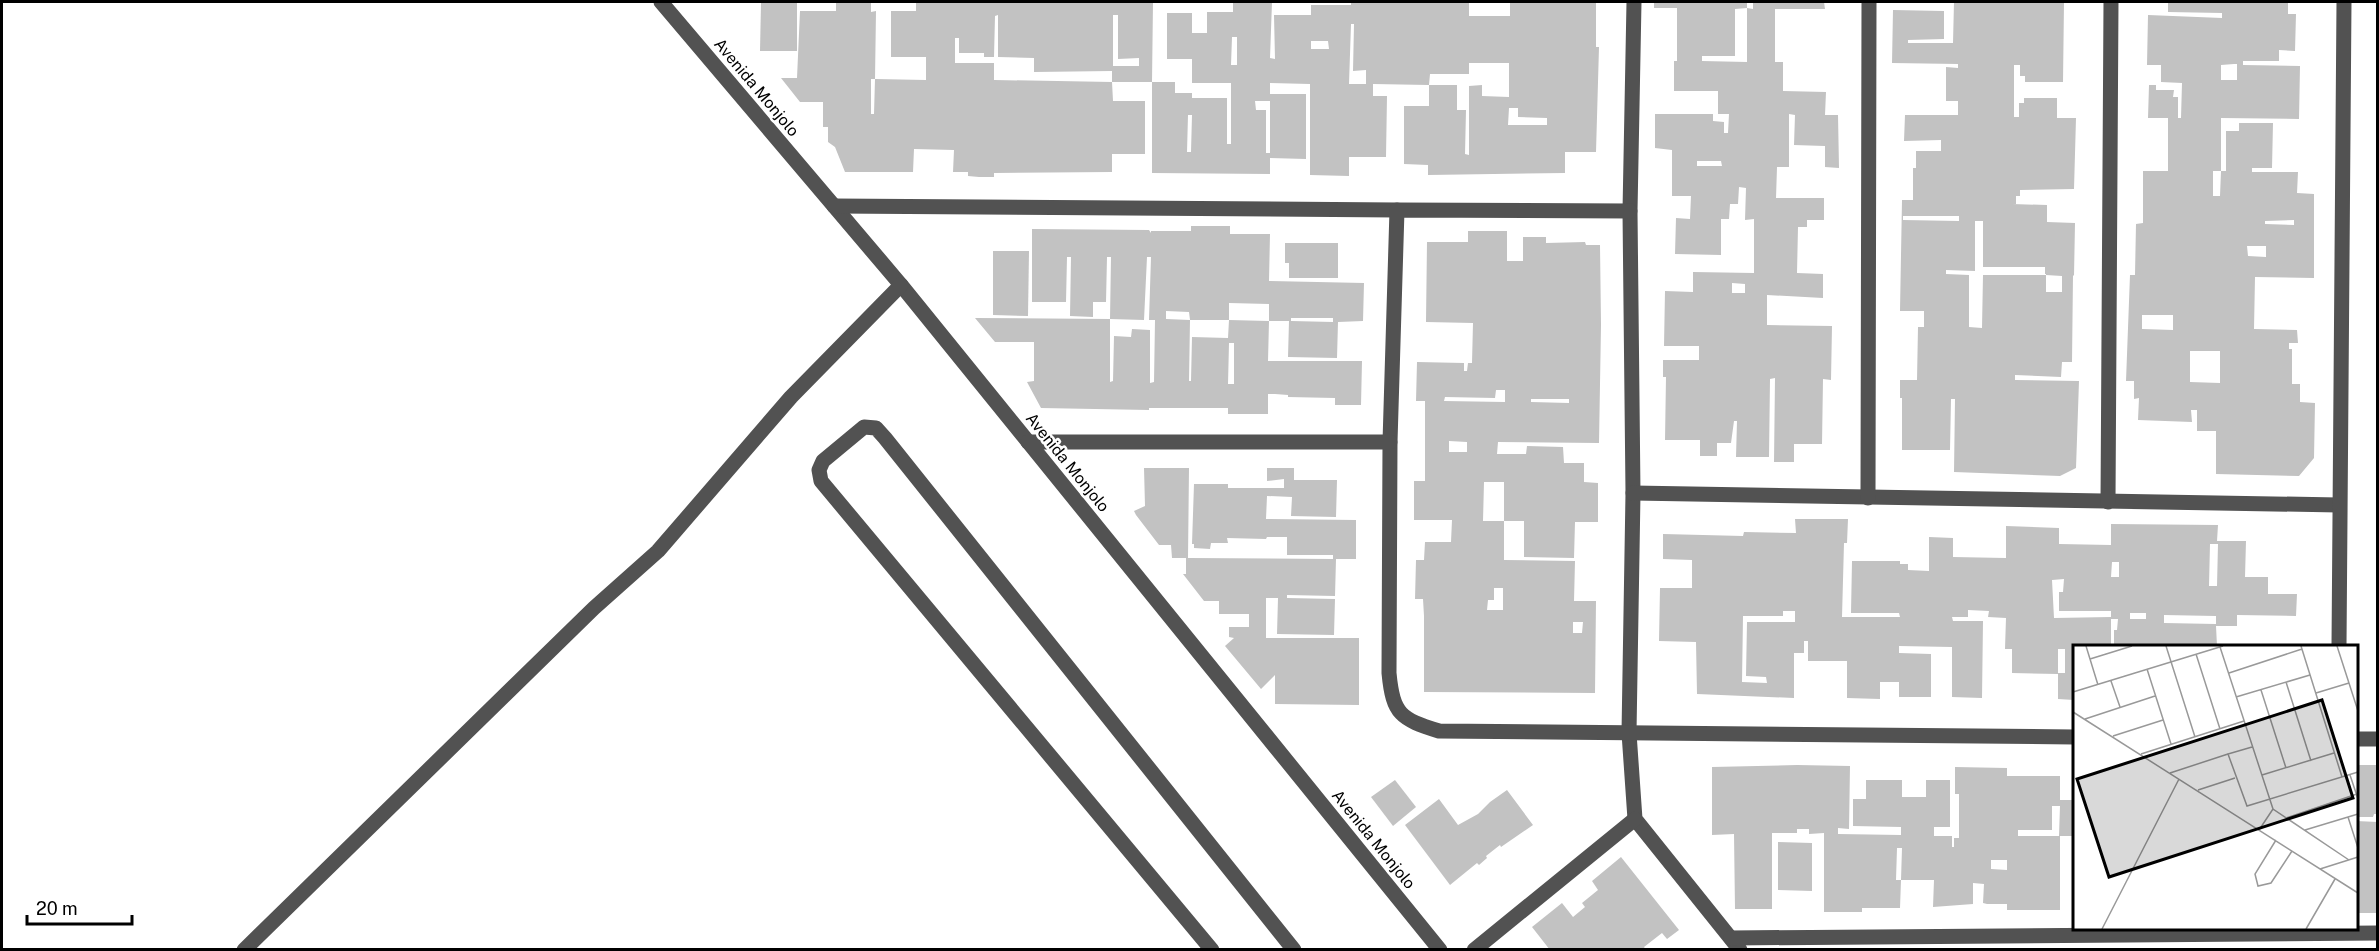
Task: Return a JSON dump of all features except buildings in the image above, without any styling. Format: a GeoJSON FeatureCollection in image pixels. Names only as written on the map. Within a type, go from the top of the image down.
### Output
{"type":"FeatureCollection","features":[{"type":"Feature","properties":{"kind":"street","name":"Avenida Monjolo"},"geometry":{"type":"LineString","coordinates":[[661,2],[901,285],[1440,950]]}},
{"type":"Feature","properties":{"kind":"street"},"geometry":{"type":"LineString","coordinates":[[1634,2],[1630,211],[1633,493],[1629,733],[1635,819],[1735,944],[2378,933]]}},
{"type":"Feature","properties":{"kind":"street"},"geometry":{"type":"LineString","coordinates":[[1868,498],[1869,2]]}},
{"type":"Feature","properties":{"kind":"street"},"geometry":{"type":"LineString","coordinates":[[2108,502],[2111,2]]}},
{"type":"Feature","properties":{"kind":"street"},"geometry":{"type":"LineString","coordinates":[[2339,645],[2344,2]]}},
{"type":"Feature","properties":{"kind":"street"},"geometry":{"type":"LineString","coordinates":[[834,206],[1630,211]]}},
{"type":"Feature","properties":{"kind":"street"},"geometry":{"type":"LineString","coordinates":[[1397,210],[1390,442],[1389,673],[1391,696],[1399,713],[1415,723],[1439,731],[2073,737]]}},
{"type":"Feature","properties":{"kind":"street"},"geometry":{"type":"LineString","coordinates":[[244,950],[594,608],[658,551],[791,397],[901,285]]}},
{"type":"Feature","properties":{"kind":"street"},"geometry":{"type":"LineString","coordinates":[[1212,950],[821,480],[819,470],[823,461],[864,427],[876,428],[885,438],[1294,950]]}},
{"type":"Feature","properties":{"kind":"street"},"geometry":{"type":"LineString","coordinates":[[1028,442],[1390,442]]}},
{"type":"Feature","properties":{"kind":"street"},"geometry":{"type":"LineString","coordinates":[[1633,493],[2339,505]]}},
{"type":"Feature","properties":{"kind":"street"},"geometry":{"type":"LineString","coordinates":[[2358,739],[2378,739]]}},
{"type":"Feature","properties":{"kind":"street"},"geometry":{"type":"LineString","coordinates":[[1474,950],[1635,819]]}}]}
